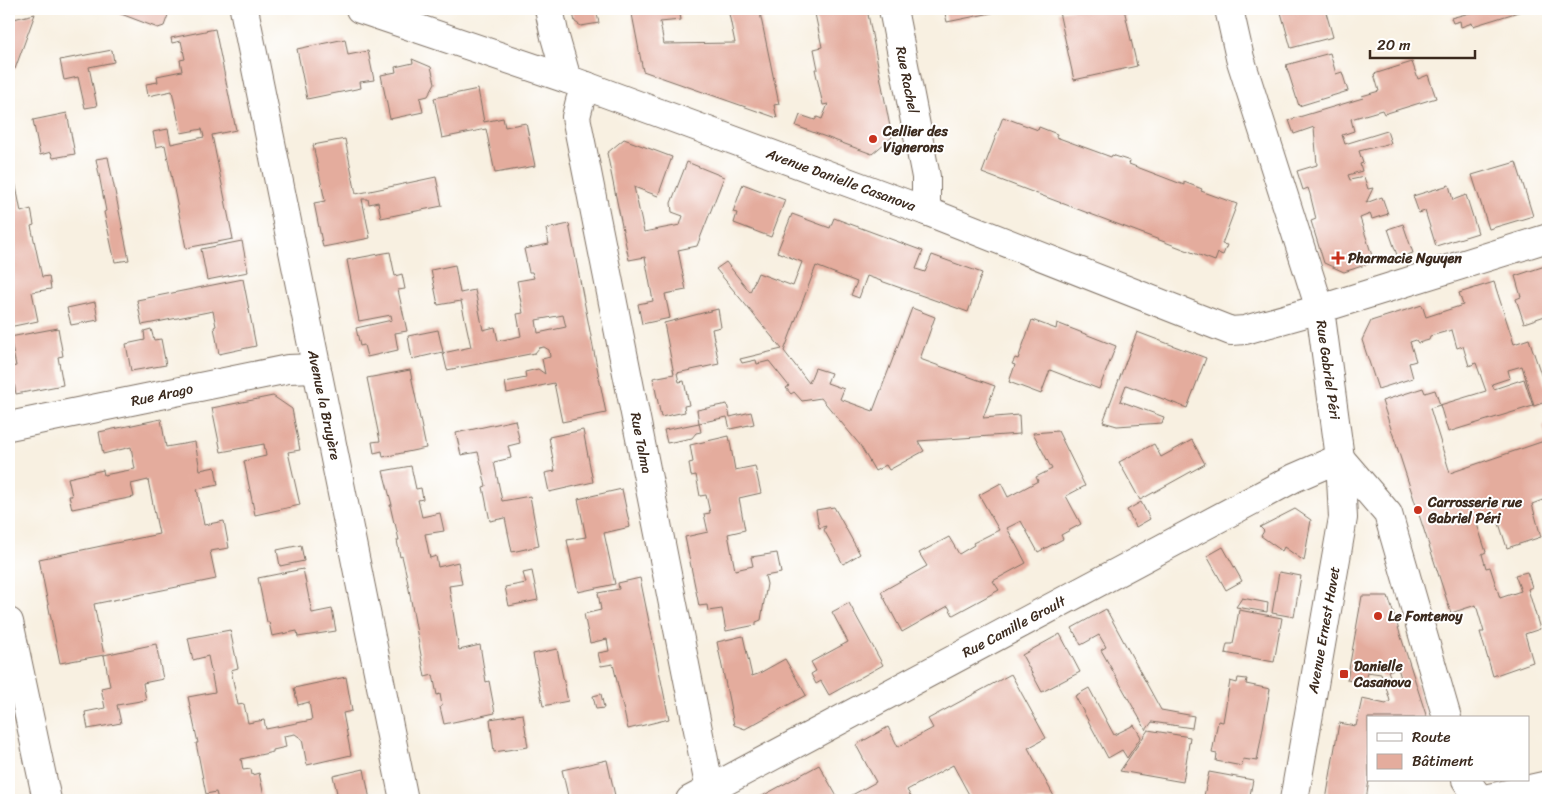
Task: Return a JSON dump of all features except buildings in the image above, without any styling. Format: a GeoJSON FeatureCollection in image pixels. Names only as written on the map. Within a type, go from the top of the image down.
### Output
{"type":"FeatureCollection","features":[{"type":"Feature","properties":{"kind":"street","name":"Avenue la Bruyère"},"geometry":{"type":"LineString","coordinates":[[244,9],[404,800]]}},
{"type":"Feature","properties":{"kind":"street","name":"Avenue Danielle Casanova"},"geometry":{"type":"LineString","coordinates":[[360,9],[577,83],[926,211],[1231,331],[1245,330],[1320,309],[1548,238]]}},
{"type":"Feature","properties":{"kind":"street"},"geometry":{"type":"LineString","coordinates":[[550,9],[555,37],[577,83]]}},
{"type":"Feature","properties":{"kind":"street","name":"Rue Rachel"},"geometry":{"type":"LineString","coordinates":[[893,9],[926,177],[926,211]]}},
{"type":"Feature","properties":{"kind":"street","name":"Rue Gabriel Péri"},"geometry":{"type":"LineString","coordinates":[[1229,9],[1240,58],[1320,309],[1340,458]]}},
{"type":"Feature","properties":{"kind":"street","name":"Rue Talma"},"geometry":{"type":"LineString","coordinates":[[577,83],[580,101],[576,117],[705,796]]}},
{"type":"Feature","properties":{"kind":"street","name":"Rue Arago"},"geometry":{"type":"LineString","coordinates":[[9,426],[288,369],[316,368]]}},
{"type":"Feature","properties":{"kind":"street"},"geometry":{"type":"LineString","coordinates":[[1340,458],[1388,514],[1446,716]]}},
{"type":"Feature","properties":{"kind":"street","name":"Rue Camille Groult"},"geometry":{"type":"LineString","coordinates":[[705,796],[1294,478],[1340,458]]}},
{"type":"Feature","properties":{"kind":"street","name":"Avenue Ernest Havet"},"geometry":{"type":"LineString","coordinates":[[1294,800],[1343,518],[1340,458]]}},
{"type":"Feature","properties":{"kind":"street"},"geometry":{"type":"LineString","coordinates":[[9,622],[47,800]]}},
{"type":"Feature","properties":{"kind":"street"},"geometry":{"type":"LineString","coordinates":[[1467,782],[1480,800],[1548,785]]}},
{"type":"Feature","properties":{"kind":"place","name":"Cellier des Vignerons"},"geometry":{"type":"Point","coordinates":[873,139]}},
{"type":"Feature","properties":{"kind":"place","name":"Pharmacie Nguyen"},"geometry":{"type":"Point","coordinates":[1338,258]}},
{"type":"Feature","properties":{"kind":"place","name":"Carrosserie rue Gabriel Péri"},"geometry":{"type":"Point","coordinates":[1418,510]}},
{"type":"Feature","properties":{"kind":"place","name":"Le Fontenoy"},"geometry":{"type":"Point","coordinates":[1378,616]}},
{"type":"Feature","properties":{"kind":"place","name":"Danielle Casanova"},"geometry":{"type":"Point","coordinates":[1344,674]}}]}
